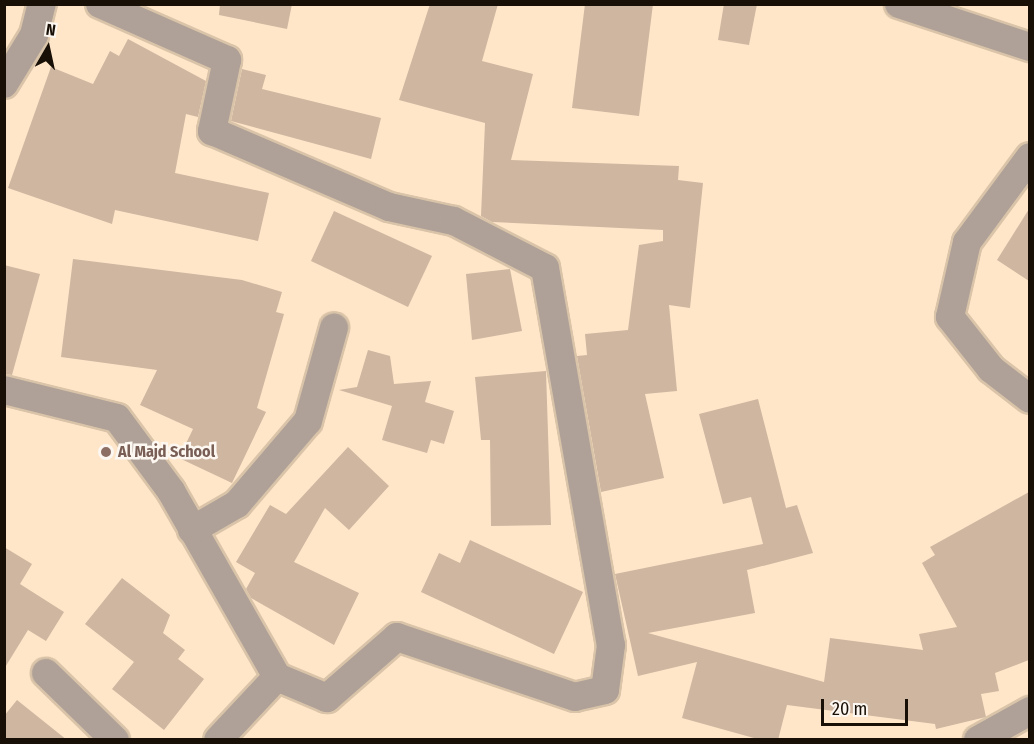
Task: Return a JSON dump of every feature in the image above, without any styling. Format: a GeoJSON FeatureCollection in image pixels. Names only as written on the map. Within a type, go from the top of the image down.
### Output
{"type":"FeatureCollection","features":[{"type":"Feature","properties":{"kind":"street"},"geometry":{"type":"LineString","coordinates":[[4,84],[34,35],[42,4]]}},
{"type":"Feature","properties":{"kind":"street"},"geometry":{"type":"LineString","coordinates":[[4,390],[117,418],[171,491],[277,677],[327,698],[397,637],[575,698],[605,690],[611,645],[545,268],[454,221],[389,207],[212,131],[227,60],[100,4]]}},
{"type":"Feature","properties":{"kind":"street"},"geometry":{"type":"LineString","coordinates":[[899,4],[1029,47]]}},
{"type":"Feature","properties":{"kind":"street"},"geometry":{"type":"LineString","coordinates":[[1029,157],[967,242],[950,317],[991,369],[1029,399]]}},
{"type":"Feature","properties":{"kind":"street"},"geometry":{"type":"LineString","coordinates":[[192,530],[237,504],[308,421],[334,328]]}},
{"type":"Feature","properties":{"kind":"street"},"geometry":{"type":"LineString","coordinates":[[46,673],[115,740]]}},
{"type":"Feature","properties":{"kind":"street"},"geometry":{"type":"LineString","coordinates":[[218,740],[277,677]]}},
{"type":"Feature","properties":{"kind":"street"},"geometry":{"type":"LineString","coordinates":[[978,740],[1029,711]]}},
{"type":"Feature","properties":{"kind":"building"},"geometry":{"type":"Polygon","coordinates":[[[220,4],[292,4],[287,29],[219,15],[220,4]]]}},
{"type":"Feature","properties":{"kind":"building"},"geometry":{"type":"Polygon","coordinates":[[[430,4],[498,4],[482,61],[533,74],[511,160],[679,166],[678,180],[703,183],[690,308],[669,305],[677,391],[645,394],[664,478],[601,492],[577,356],[587,355],[585,334],[628,330],[639,245],[663,241],[663,230],[492,222],[481,216],[485,123],[399,100],[430,4]]]}},
{"type":"Feature","properties":{"kind":"building"},"geometry":{"type":"Polygon","coordinates":[[[585,4],[653,4],[639,116],[572,108],[585,4]]]}},
{"type":"Feature","properties":{"kind":"building"},"geometry":{"type":"Polygon","coordinates":[[[724,4],[757,4],[749,45],[718,40],[724,4]]]}},
{"type":"Feature","properties":{"kind":"building"},"geometry":{"type":"Polygon","coordinates":[[[128,39],[206,81],[198,117],[186,114],[175,173],[269,193],[258,241],[115,210],[112,224],[8,188],[51,67],[93,84],[110,51],[119,56],[128,39]]]}},
{"type":"Feature","properties":{"kind":"building"},"geometry":{"type":"Polygon","coordinates":[[[242,69],[266,75],[262,89],[381,118],[371,159],[231,121],[242,69]]]}},
{"type":"Feature","properties":{"kind":"building"},"geometry":{"type":"Polygon","coordinates":[[[1029,209],[1029,281],[997,260],[1029,209]]]}},
{"type":"Feature","properties":{"kind":"building"},"geometry":{"type":"Polygon","coordinates":[[[334,211],[432,256],[408,307],[311,261],[334,211]]]}},
{"type":"Feature","properties":{"kind":"building"},"geometry":{"type":"Polygon","coordinates":[[[73,259],[242,280],[282,292],[276,312],[284,314],[257,408],[266,412],[232,483],[179,458],[193,429],[140,405],[157,370],[61,357],[73,259]]]}},
{"type":"Feature","properties":{"kind":"building"},"geometry":{"type":"Polygon","coordinates":[[[4,265],[40,274],[12,375],[4,374],[4,265]]]}},
{"type":"Feature","properties":{"kind":"building"},"geometry":{"type":"Polygon","coordinates":[[[510,269],[522,331],[472,340],[466,274],[510,269]]]}},
{"type":"Feature","properties":{"kind":"building"},"geometry":{"type":"Polygon","coordinates":[[[368,350],[390,356],[394,384],[431,381],[425,402],[454,411],[444,444],[431,440],[427,453],[382,440],[392,406],[339,390],[357,387],[368,350]]]}},
{"type":"Feature","properties":{"kind":"building"},"geometry":{"type":"Polygon","coordinates":[[[546,371],[551,525],[491,526],[490,440],[481,440],[475,377],[546,371]]]}},
{"type":"Feature","properties":{"kind":"building"},"geometry":{"type":"Polygon","coordinates":[[[758,399],[786,508],[797,505],[813,553],[747,570],[755,613],[648,633],[824,682],[830,638],[923,650],[919,634],[957,627],[922,563],[935,555],[930,547],[1029,492],[1029,660],[995,673],[999,691],[981,694],[986,717],[936,729],[935,724],[787,705],[778,740],[761,740],[682,718],[697,662],[638,676],[615,574],[763,544],[751,497],[723,504],[699,414],[758,399]]]}},
{"type":"Feature","properties":{"kind":"building"},"geometry":{"type":"Polygon","coordinates":[[[348,447],[389,486],[349,530],[325,508],[294,562],[359,593],[334,645],[251,598],[246,589],[255,573],[236,562],[270,505],[286,514],[348,447]]]}},
{"type":"Feature","properties":{"kind":"building"},"geometry":{"type":"Polygon","coordinates":[[[470,540],[583,592],[554,654],[421,592],[439,553],[460,563],[470,540]]]}},
{"type":"Feature","properties":{"kind":"building"},"geometry":{"type":"Polygon","coordinates":[[[4,547],[32,564],[20,584],[64,612],[46,641],[28,630],[4,669],[4,547]]]}},
{"type":"Feature","properties":{"kind":"building"},"geometry":{"type":"Polygon","coordinates":[[[122,578],[170,615],[163,633],[185,650],[178,659],[204,679],[164,730],[112,689],[134,662],[85,624],[122,578]]]}},
{"type":"Feature","properties":{"kind":"building"},"geometry":{"type":"Polygon","coordinates":[[[17,700],[67,740],[4,740],[4,716],[17,700]]]}},
{"type":"Feature","properties":{"kind":"place","name":"Al Majd School"},"geometry":{"type":"Point","coordinates":[106,452]}}]}
